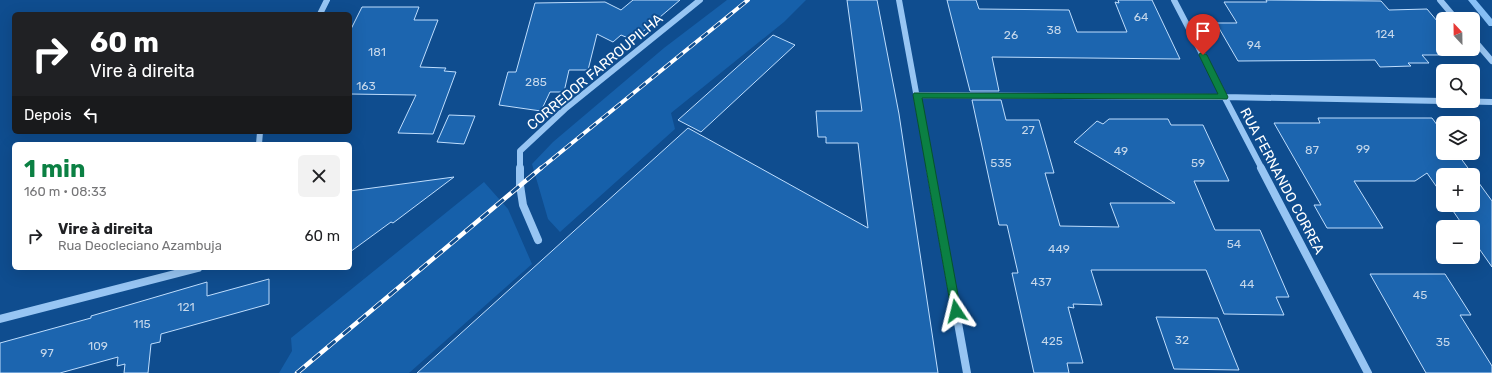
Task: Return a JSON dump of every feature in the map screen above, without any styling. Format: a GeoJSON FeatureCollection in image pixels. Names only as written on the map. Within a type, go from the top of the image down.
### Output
{"type":"FeatureCollection","features":[{"type":"Feature","properties":{"kind":"street"},"geometry":{"type":"LineString","coordinates":[[321,12],[327,0]]}},
{"type":"Feature","properties":{"kind":"street","name":"CORREDOR FARROUPILHA"},"geometry":{"type":"LineString","coordinates":[[538,240],[523,205],[520,185],[520,151],[565,109],[700,0]]}},
{"type":"Feature","properties":{"kind":"street"},"geometry":{"type":"LineString","coordinates":[[898,0],[917,95],[967,373]]}},
{"type":"Feature","properties":{"kind":"street","name":"RUA FERNANDO CORREA"},"geometry":{"type":"LineString","coordinates":[[1174,0],[1368,373]]}},
{"type":"Feature","properties":{"kind":"street"},"geometry":{"type":"LineString","coordinates":[[1440,0],[1450,12]]}},
{"type":"Feature","properties":{"kind":"street"},"geometry":{"type":"LineString","coordinates":[[1480,47],[1492,62]]}},
{"type":"Feature","properties":{"kind":"street"},"geometry":{"type":"LineString","coordinates":[[917,95],[1224,97],[1436,101]]}},
{"type":"Feature","properties":{"kind":"street"},"geometry":{"type":"LineString","coordinates":[[1480,102],[1492,102]]}},
{"type":"Feature","properties":{"kind":"street"},"geometry":{"type":"LineString","coordinates":[[0,319],[190,270]]}},
{"type":"Feature","properties":{"kind":"shaded area"},"geometry":{"type":"Polygon","coordinates":[[[727,0],[806,0],[784,22],[671,113],[675,129],[560,232],[548,219],[532,164],[553,142],[664,48],[727,0]]]}},
{"type":"Feature","properties":{"kind":"shaded area"},"geometry":{"type":"Polygon","coordinates":[[[484,182],[508,209],[532,264],[409,373],[279,373],[292,351],[291,338],[484,182]]]}},
{"type":"Feature","properties":{"kind":"building"},"geometry":{"type":"Polygon","coordinates":[[[633,0],[680,0],[633,40],[621,35],[613,42],[597,34],[588,70],[569,70],[564,92],[550,92],[541,111],[499,105],[508,72],[516,72],[535,3],[605,2],[621,10],[633,0]]]}},
{"type":"Feature","properties":{"kind":"building"},"geometry":{"type":"Polygon","coordinates":[[[847,0],[877,0],[899,114],[938,373],[417,373],[688,128],[868,228],[858,143],[826,143],[826,137],[818,137],[816,111],[862,111],[847,0]]]}},
{"type":"Feature","properties":{"kind":"building"},"geometry":{"type":"Polygon","coordinates":[[[947,0],[976,0],[979,9],[1069,10],[1077,32],[1127,32],[1115,2],[1119,3],[1118,0],[1152,0],[1180,59],[992,57],[999,91],[970,91],[947,0]]]}},
{"type":"Feature","properties":{"kind":"building"},"geometry":{"type":"Polygon","coordinates":[[[1266,0],[1381,1],[1389,10],[1427,9],[1436,20],[1436,55],[1422,55],[1429,63],[1408,63],[1411,66],[1380,67],[1375,60],[1238,61],[1216,23],[1237,23],[1224,2],[1267,2],[1266,0]]]}},
{"type":"Feature","properties":{"kind":"building"},"geometry":{"type":"Polygon","coordinates":[[[362,7],[419,7],[414,20],[438,20],[420,67],[446,68],[444,71],[456,72],[433,134],[398,133],[416,95],[352,94],[352,27],[362,7]]]}},
{"type":"Feature","properties":{"kind":"building"},"geometry":{"type":"Polygon","coordinates":[[[773,35],[795,45],[701,132],[678,120],[773,35]]]}},
{"type":"Feature","properties":{"kind":"building"},"geometry":{"type":"Polygon","coordinates":[[[972,100],[1001,100],[1006,120],[1039,120],[1054,173],[1045,173],[1060,226],[1119,227],[1110,203],[1175,203],[1074,142],[1097,121],[1103,124],[1109,119],[1168,119],[1171,125],[1203,125],[1229,181],[1194,181],[1215,230],[1260,230],[1289,297],[1276,297],[1284,315],[1224,314],[1206,270],[1091,270],[1102,305],[1073,304],[1074,308],[1068,307],[1083,363],[1067,363],[1069,373],[1034,373],[1012,273],[1018,273],[1007,225],[999,225],[972,100]]]}},
{"type":"Feature","properties":{"kind":"building"},"geometry":{"type":"Polygon","coordinates":[[[449,115],[475,116],[464,144],[437,142],[449,115]]]}},
{"type":"Feature","properties":{"kind":"building"},"geometry":{"type":"Polygon","coordinates":[[[1318,118],[1432,118],[1436,123],[1436,160],[1462,160],[1468,168],[1436,168],[1436,186],[1427,173],[1415,181],[1354,181],[1383,228],[1327,228],[1314,205],[1321,205],[1274,123],[1320,123],[1318,118]]]}},
{"type":"Feature","properties":{"kind":"building"},"geometry":{"type":"Polygon","coordinates":[[[454,177],[393,223],[391,222],[352,251],[352,191],[454,177]]]}},
{"type":"Feature","properties":{"kind":"building"},"geometry":{"type":"Polygon","coordinates":[[[1480,185],[1492,201],[1492,267],[1480,250],[1480,220],[1459,220],[1454,212],[1480,212],[1480,185]]]}},
{"type":"Feature","properties":{"kind":"building"},"geometry":{"type":"Polygon","coordinates":[[[1370,274],[1445,274],[1471,315],[1460,315],[1492,366],[1492,373],[1426,373],[1370,274]]]}},
{"type":"Feature","properties":{"kind":"building"},"geometry":{"type":"Polygon","coordinates":[[[269,279],[269,304],[161,334],[160,342],[151,344],[148,373],[124,373],[125,364],[117,366],[118,357],[60,373],[0,373],[0,343],[91,318],[91,316],[207,282],[207,296],[269,279]]]}},
{"type":"Feature","properties":{"kind":"building"},"geometry":{"type":"Polygon","coordinates":[[[1156,317],[1218,318],[1239,370],[1174,369],[1156,317]]]}},
{"type":"Feature","properties":{"kind":"waterway"},"geometry":{"type":"LineString","coordinates":[[1472,0],[1492,24]]}},
{"type":"Feature","properties":{"kind":"railway"},"geometry":{"type":"LineString","coordinates":[[540,169],[748,0]]}},
{"type":"Feature","properties":{"kind":"railway"},"geometry":{"type":"LineString","coordinates":[[297,373],[541,168]]}},
{"type":"Feature","properties":{"kind":"route"},"geometry":{"type":"LineString","coordinates":[[956,311],[917,95],[1224,97],[1203,55]]}}]}
